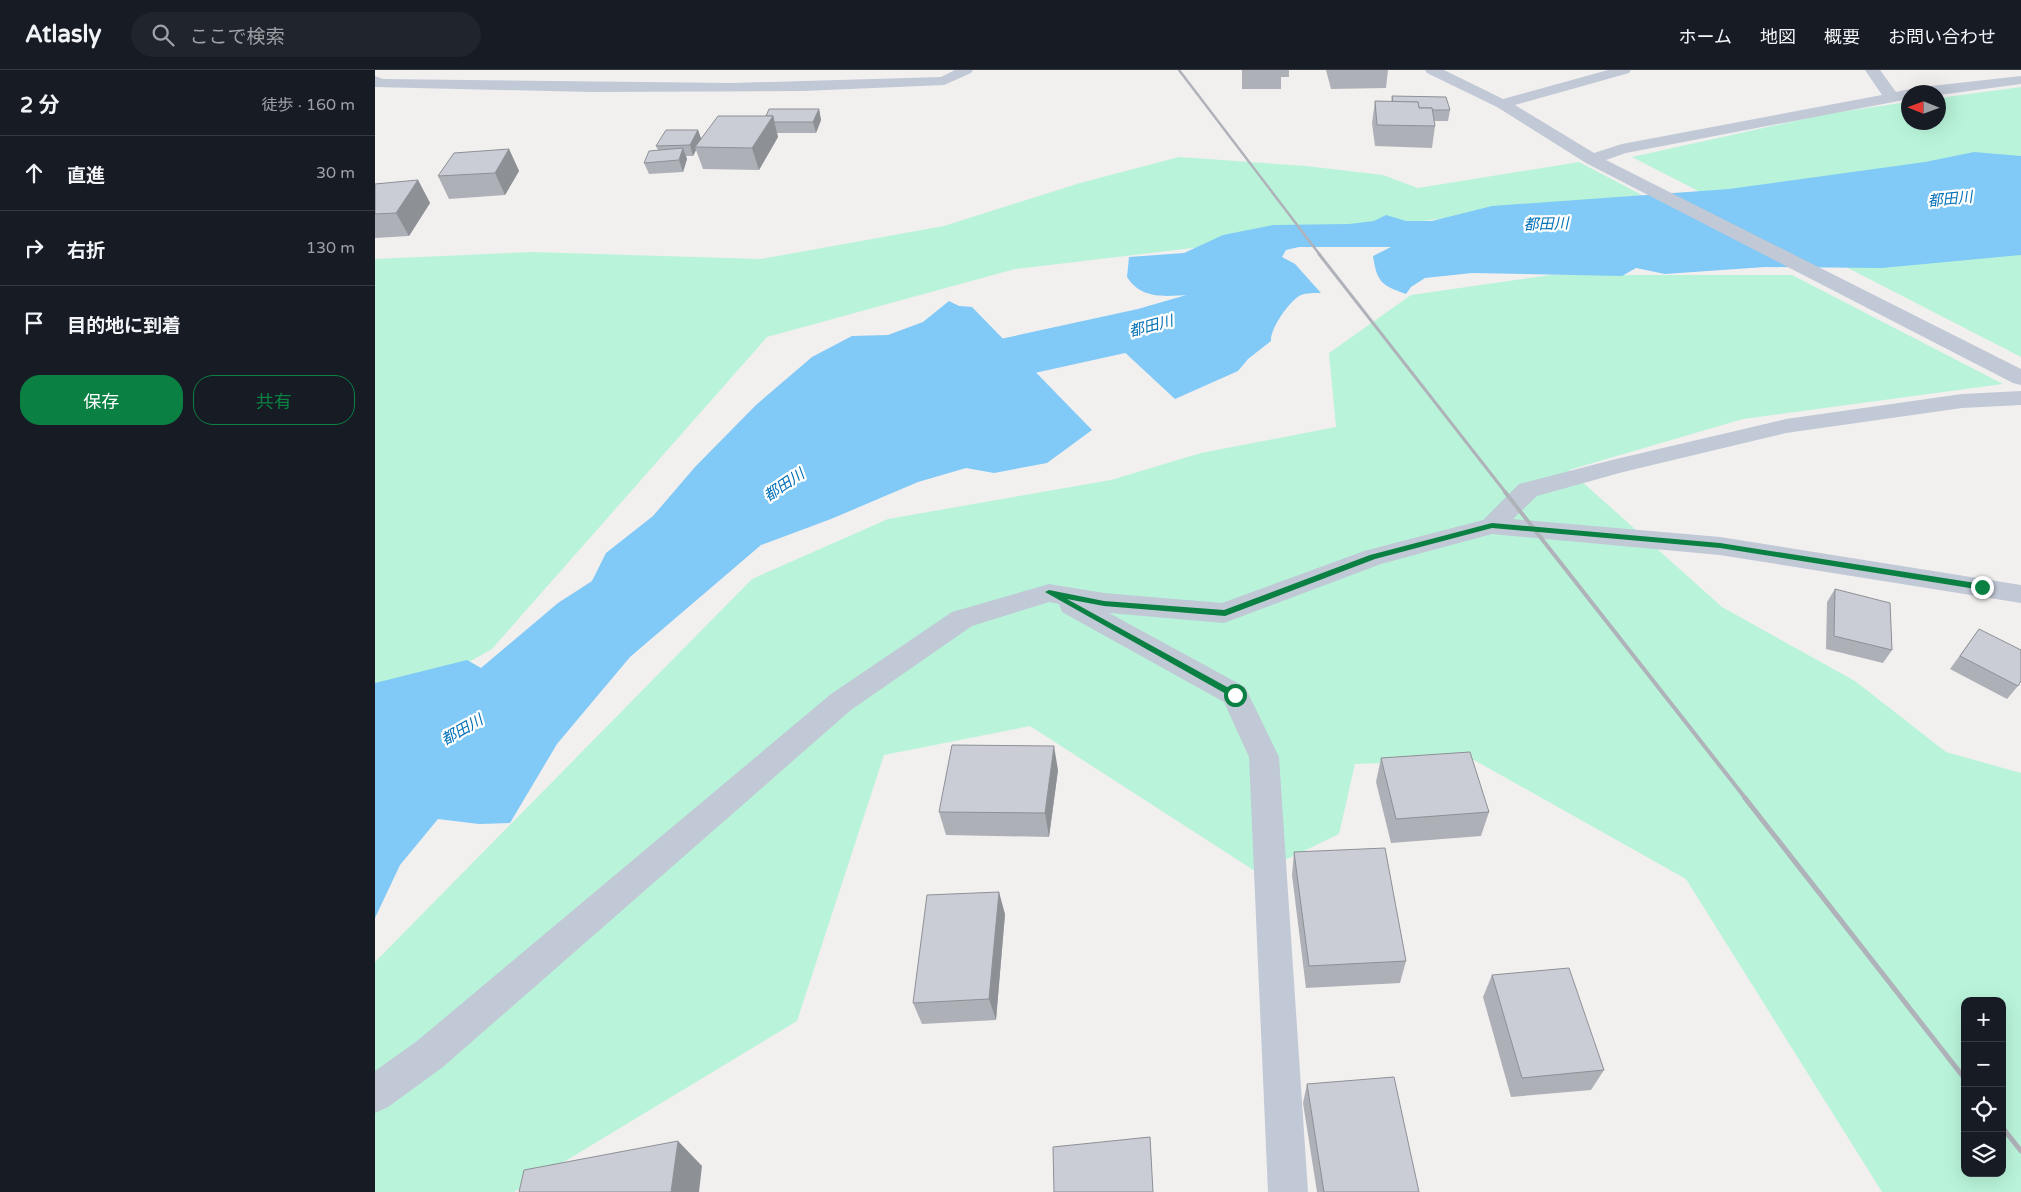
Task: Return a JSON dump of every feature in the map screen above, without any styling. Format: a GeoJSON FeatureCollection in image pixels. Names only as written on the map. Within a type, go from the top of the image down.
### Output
{"type":"FeatureCollection","features":[{"type":"Feature","properties":{"kind":"street"},"geometry":{"type":"LineString","coordinates":[[375,80],[379,83],[600,88],[775,87],[944,81],[965,70]]}},
{"type":"Feature","properties":{"kind":"street"},"geometry":{"type":"LineString","coordinates":[[1432,70],[1502,104],[1592,159],[2021,378]]}},
{"type":"Feature","properties":{"kind":"street"},"geometry":{"type":"LineString","coordinates":[[1502,104],[1624,70]]}},
{"type":"Feature","properties":{"kind":"street"},"geometry":{"type":"LineString","coordinates":[[1872,70],[1891,96]]}},
{"type":"Feature","properties":{"kind":"street"},"geometry":{"type":"LineString","coordinates":[[1946,89],[2021,80]]}},
{"type":"Feature","properties":{"kind":"street"},"geometry":{"type":"LineString","coordinates":[[1592,159],[1622,148],[1901,95]]}},
{"type":"Feature","properties":{"kind":"street"},"geometry":{"type":"LineString","coordinates":[[1492,526],[1527,490],[1682,450],[1786,426],[1962,400],[2021,398]]}},
{"type":"Feature","properties":{"kind":"street"},"geometry":{"type":"LineString","coordinates":[[375,1094],[430,1054],[841,702],[962,619],[1049,592],[1104,604],[1225,613],[1373,557],[1492,526],[1720,546],[2021,594]]}},
{"type":"Feature","properties":{"kind":"street"},"geometry":{"type":"LineString","coordinates":[[1049,592],[1235,695],[1264,757],[1288,1192]]}},
{"type":"Feature","properties":{"kind":"green space"},"geometry":{"type":"Polygon","coordinates":[[[2021,87],[2021,357],[1632,157],[1826,114],[1901,103],[1901,130],[1946,130],[1946,97],[2021,87]]]}},
{"type":"Feature","properties":{"kind":"green space"},"geometry":{"type":"Polygon","coordinates":[[[1179,157],[1306,166],[1383,175],[1418,188],[1579,162],[1642,195],[1015,269],[767,337],[492,649],[375,715],[375,259],[532,252],[761,259],[944,226],[1080,183],[1179,157]]]}},
{"type":"Feature","properties":{"kind":"green space"},"geometry":{"type":"Polygon","coordinates":[[[1551,275],[1792,275],[2003,384],[1743,419],[1569,470],[1722,607],[1855,681],[1946,752],[2021,773],[2021,1192],[1882,1192],[1686,879],[1474,760],[1355,764],[1339,834],[1258,873],[1030,726],[884,755],[797,1021],[514,1192],[375,1192],[375,962],[752,579],[888,519],[1111,480],[1201,453],[1336,427],[1329,353],[1411,295],[1551,275]]]}},
{"type":"Feature","properties":{"kind":"water"},"geometry":{"type":"Polygon","coordinates":[[[1974,152],[2021,156],[2021,255],[1882,268],[1765,267],[1665,274],[1636,268],[1622,276],[1472,273],[1425,278],[1411,287],[1406,294],[1386,285],[1376,272],[1373,256],[1391,247],[1299,247],[1286,250],[1282,257],[1295,264],[1321,293],[1305,294],[1296,298],[1277,323],[1271,341],[1248,359],[1238,371],[1175,399],[1119,347],[1176,315],[1192,309],[1189,295],[1163,296],[1140,290],[1127,277],[1129,257],[1184,253],[1223,235],[1273,225],[1349,224],[1374,221],[1386,215],[1406,221],[1432,221],[1492,206],[1729,189],[1925,162],[1974,152]]]}},
{"type":"Feature","properties":{"kind":"water"},"geometry":{"type":"Polygon","coordinates":[[[949,301],[959,306],[972,307],[1092,430],[1047,463],[994,473],[966,468],[918,482],[831,519],[761,545],[630,657],[557,744],[510,823],[479,824],[438,819],[400,865],[375,918],[375,683],[467,660],[481,668],[558,603],[592,581],[606,553],[653,516],[695,467],[756,405],[812,357],[852,336],[888,335],[923,322],[949,301]]]}},
{"type":"Feature","properties":{"kind":"building"},"geometry":{"type":"Polygon","coordinates":[[[1392,96],[1446,97],[1450,110],[1419,108],[1418,102],[1393,102],[1392,96]]]}},
{"type":"Feature","properties":{"kind":"building"},"geometry":{"type":"Polygon","coordinates":[[[1375,101],[1418,102],[1419,108],[1432,108],[1435,126],[1377,125],[1375,101]]]}},
{"type":"Feature","properties":{"kind":"building"},"geometry":{"type":"Polygon","coordinates":[[[769,109],[819,109],[813,122],[774,122],[773,116],[766,116],[769,109]]]}},
{"type":"Feature","properties":{"kind":"building"},"geometry":{"type":"Polygon","coordinates":[[[718,116],[773,116],[752,148],[695,147],[718,116]]]}},
{"type":"Feature","properties":{"kind":"building"},"geometry":{"type":"Polygon","coordinates":[[[666,130],[698,130],[690,145],[656,146],[666,130]]]}},
{"type":"Feature","properties":{"kind":"building"},"geometry":{"type":"Polygon","coordinates":[[[683,148],[679,160],[644,163],[649,151],[683,148]]]}},
{"type":"Feature","properties":{"kind":"building"},"geometry":{"type":"Polygon","coordinates":[[[509,149],[495,173],[438,176],[454,153],[509,149]]]}},
{"type":"Feature","properties":{"kind":"building"},"geometry":{"type":"Polygon","coordinates":[[[418,180],[396,213],[375,214],[375,184],[418,180]]]}},
{"type":"Feature","properties":{"kind":"building"},"geometry":{"type":"Polygon","coordinates":[[[1835,589],[1890,603],[1892,650],[1834,636],[1835,589]]]}},
{"type":"Feature","properties":{"kind":"building"},"geometry":{"type":"Polygon","coordinates":[[[1979,629],[2021,650],[2021,681],[2018,686],[1960,656],[1979,629]]]}},
{"type":"Feature","properties":{"kind":"building"},"geometry":{"type":"Polygon","coordinates":[[[952,745],[1054,746],[1045,813],[939,812],[952,745]]]}},
{"type":"Feature","properties":{"kind":"building"},"geometry":{"type":"Polygon","coordinates":[[[1470,752],[1489,812],[1396,819],[1381,758],[1470,752]]]}},
{"type":"Feature","properties":{"kind":"building"},"geometry":{"type":"Polygon","coordinates":[[[1385,848],[1406,961],[1309,966],[1294,852],[1385,848]]]}},
{"type":"Feature","properties":{"kind":"building"},"geometry":{"type":"Polygon","coordinates":[[[999,892],[989,999],[913,1003],[927,895],[999,892]]]}},
{"type":"Feature","properties":{"kind":"building"},"geometry":{"type":"Polygon","coordinates":[[[1569,968],[1604,1070],[1522,1078],[1492,975],[1569,968]]]}},
{"type":"Feature","properties":{"kind":"building"},"geometry":{"type":"Polygon","coordinates":[[[1394,1077],[1419,1192],[1324,1192],[1307,1084],[1394,1077]]]}},
{"type":"Feature","properties":{"kind":"building"},"geometry":{"type":"Polygon","coordinates":[[[1150,1137],[1153,1192],[1054,1192],[1053,1147],[1150,1137]]]}},
{"type":"Feature","properties":{"kind":"building"},"geometry":{"type":"Polygon","coordinates":[[[678,1141],[671,1192],[519,1192],[524,1170],[678,1141]]]}},
{"type":"Feature","properties":{"kind":"waterway","name":"都田川"},"geometry":{"type":"LineString","coordinates":[[906,414],[1007,358],[1151,327],[1242,300],[1256,266]]}},
{"type":"Feature","properties":{"kind":"railway"},"geometry":{"type":"LineString","coordinates":[[1179,70],[1320,255]]}},
{"type":"Feature","properties":{"kind":"railway"},"geometry":{"type":"LineString","coordinates":[[1319,254],[1506,493]]}},
{"type":"Feature","properties":{"kind":"railway"},"geometry":{"type":"LineString","coordinates":[[1505,492],[1746,799]]}},
{"type":"Feature","properties":{"kind":"railway"},"geometry":{"type":"LineString","coordinates":[[1745,798],[1961,1074]]}},
{"type":"Feature","properties":{"kind":"railway"},"geometry":{"type":"LineString","coordinates":[[2006,1132],[2021,1151]]}},
{"type":"Feature","properties":{"kind":"route"},"geometry":{"type":"LineString","coordinates":[[1235,695],[1049,592],[1104,604],[1225,613],[1373,557],[1492,526],[1720,546],[1982,587]]}}]}
